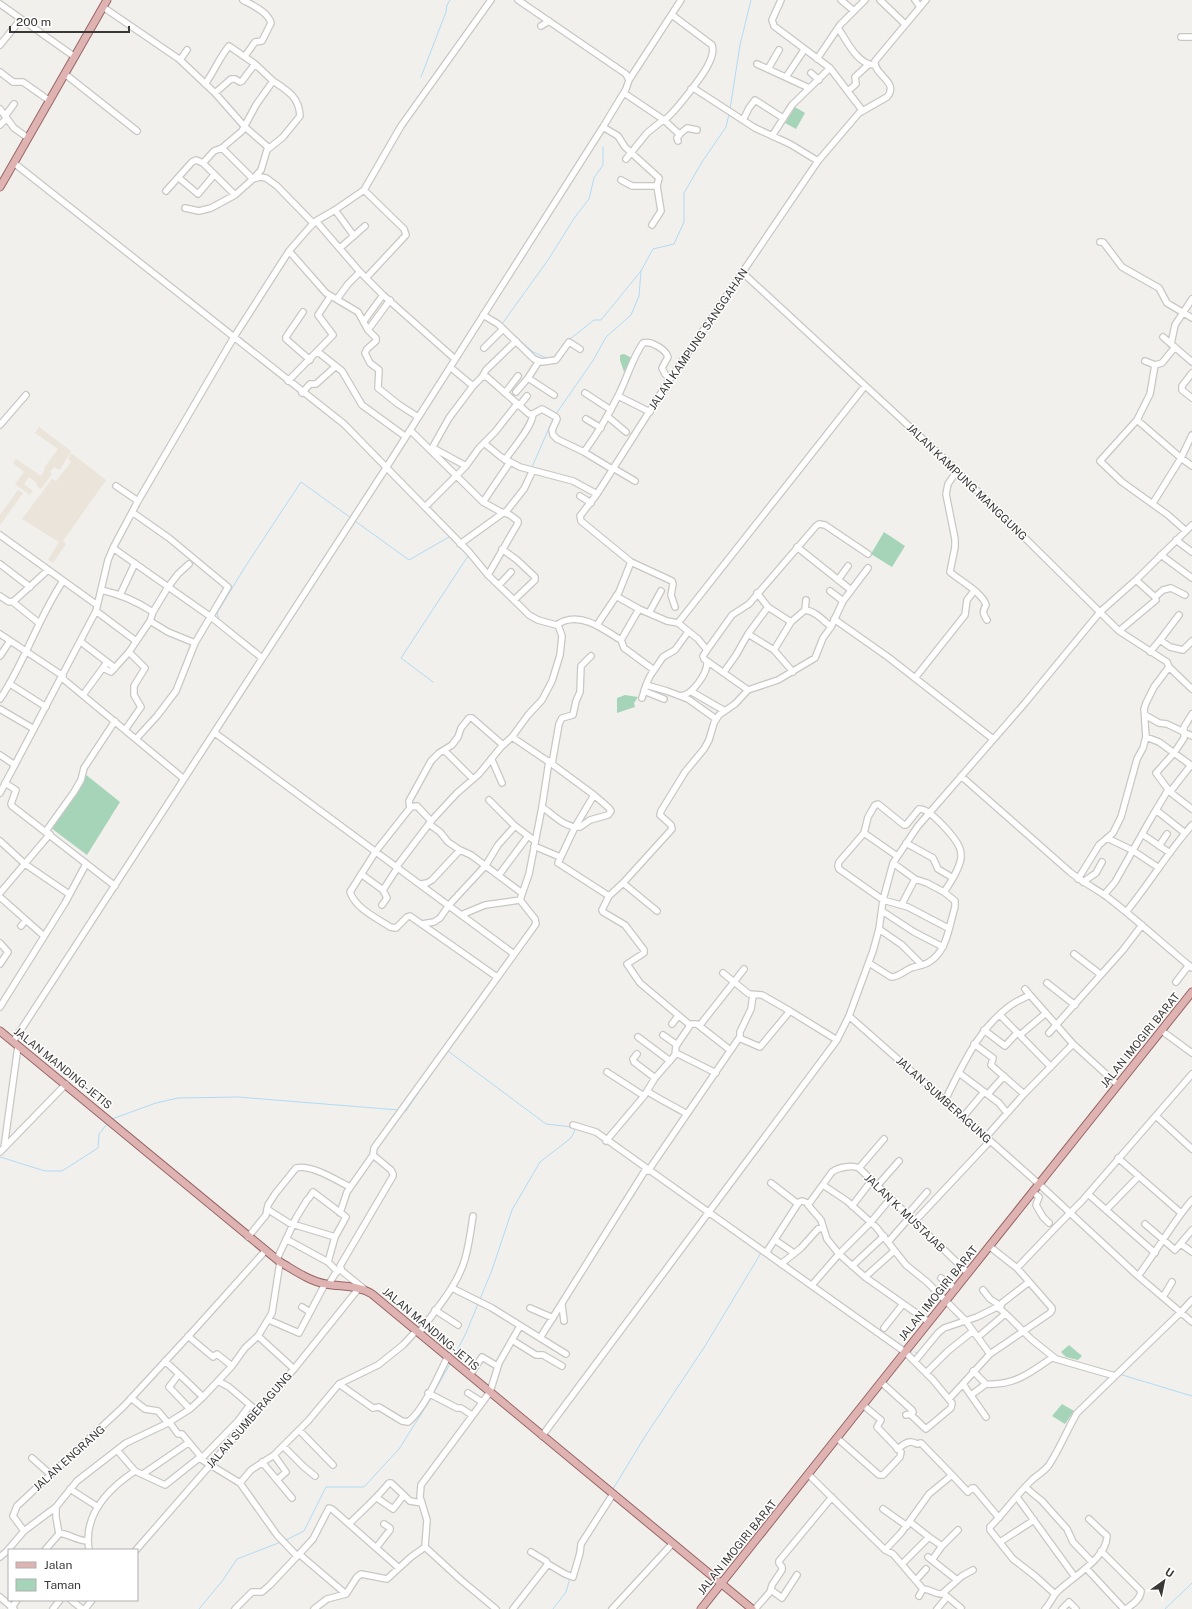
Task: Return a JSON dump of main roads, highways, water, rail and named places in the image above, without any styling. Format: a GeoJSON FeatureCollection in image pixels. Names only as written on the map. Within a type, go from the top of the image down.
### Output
{"type":"FeatureCollection","features":[{"type":"Feature","properties":{"kind":"main road"},"geometry":{"type":"LineString","coordinates":[[0,187],[107,0]]}},
{"type":"Feature","properties":{"kind":"main road","name":"JALAN IMOGIRI BARAT"},"geometry":{"type":"LineString","coordinates":[[702,1609],[1192,992]]}},
{"type":"Feature","properties":{"kind":"main road","name":"JALAN MANDING-JETIS"},"geometry":{"type":"LineString","coordinates":[[0,1031],[110,1120],[278,1261],[309,1278],[327,1284],[361,1289],[372,1294],[752,1609]]}},
{"type":"Feature","properties":{"kind":"waterway"},"geometry":{"type":"LineString","coordinates":[[421,77],[450,0]]}},
{"type":"Feature","properties":{"kind":"waterway"},"geometry":{"type":"LineString","coordinates":[[730,109],[740,45],[751,0]]}},
{"type":"Feature","properties":{"kind":"waterway"},"geometry":{"type":"LineString","coordinates":[[556,414],[594,359],[606,337],[631,315],[639,296],[641,271],[653,249],[674,244],[684,222],[684,193],[702,162],[726,127],[729,114]]}},
{"type":"Feature","properties":{"kind":"waterway"},"geometry":{"type":"LineString","coordinates":[[549,359],[533,352],[502,324],[548,260],[575,217],[589,199],[594,178],[603,165],[603,147]]}},
{"type":"Feature","properties":{"kind":"waterway"},"geometry":{"type":"LineString","coordinates":[[570,339],[594,320],[601,320],[641,271]]}},
{"type":"Feature","properties":{"kind":"waterway"},"geometry":{"type":"LineString","coordinates":[[532,467],[553,419]]}},
{"type":"Feature","properties":{"kind":"waterway"},"geometry":{"type":"LineString","coordinates":[[219,620],[217,613],[245,567],[301,482],[351,518]]}},
{"type":"Feature","properties":{"kind":"waterway"},"geometry":{"type":"LineString","coordinates":[[355,521],[409,560],[449,537],[468,556],[401,658],[433,682]]}},
{"type":"Feature","properties":{"kind":"waterway"},"geometry":{"type":"LineString","coordinates":[[448,1051],[546,1124],[572,1127]]}},
{"type":"Feature","properties":{"kind":"waterway"},"geometry":{"type":"LineString","coordinates":[[404,1111],[406,1111],[431,1074]]}},
{"type":"Feature","properties":{"kind":"waterway"},"geometry":{"type":"LineString","coordinates":[[112,1119],[156,1103],[178,1098],[238,1097],[399,1110]]}},
{"type":"Feature","properties":{"kind":"waterway"},"geometry":{"type":"LineString","coordinates":[[0,1157],[45,1171],[62,1171],[98,1148],[99,1134],[107,1124]]}},
{"type":"Feature","properties":{"kind":"waterway"},"geometry":{"type":"LineString","coordinates":[[480,1299],[492,1270],[512,1210],[540,1162],[571,1138],[576,1128]]}},
{"type":"Feature","properties":{"kind":"waterway"},"geometry":{"type":"LineString","coordinates":[[684,1191],[709,1209]]}},
{"type":"Feature","properties":{"kind":"waterway"},"geometry":{"type":"LineString","coordinates":[[712,1211],[766,1249]]}},
{"type":"Feature","properties":{"kind":"waterway"},"geometry":{"type":"LineString","coordinates":[[613,1489],[644,1438],[705,1346],[761,1253],[724,1227]]}},
{"type":"Feature","properties":{"kind":"waterway"},"geometry":{"type":"LineString","coordinates":[[769,1251],[781,1260]]}},
{"type":"Feature","properties":{"kind":"waterway"},"geometry":{"type":"LineString","coordinates":[[785,1263],[812,1282]]}},
{"type":"Feature","properties":{"kind":"waterway"},"geometry":{"type":"LineString","coordinates":[[816,1285],[843,1304]]}},
{"type":"Feature","properties":{"kind":"waterway"},"geometry":{"type":"LineString","coordinates":[[454,1357],[478,1304]]}},
{"type":"Feature","properties":{"kind":"waterway"},"geometry":{"type":"LineString","coordinates":[[966,1318],[980,1313]]}},
{"type":"Feature","properties":{"kind":"waterway"},"geometry":{"type":"LineString","coordinates":[[865,1320],[904,1347]]}},
{"type":"Feature","properties":{"kind":"waterway"},"geometry":{"type":"LineString","coordinates":[[915,1352],[917,1353],[935,1333]]}},
{"type":"Feature","properties":{"kind":"waterway"},"geometry":{"type":"LineString","coordinates":[[433,1394],[450,1364]]}},
{"type":"Feature","properties":{"kind":"waterway"},"geometry":{"type":"LineString","coordinates":[[1119,1374],[1192,1396]]}},
{"type":"Feature","properties":{"kind":"waterway"},"geometry":{"type":"LineString","coordinates":[[286,1540],[304,1531],[326,1487],[364,1487],[399,1449],[432,1397]]}},
{"type":"Feature","properties":{"kind":"waterway"},"geometry":{"type":"LineString","coordinates":[[199,1609],[223,1580],[237,1559],[281,1542]]}},
{"type":"Feature","properties":{"kind":"waterway"},"geometry":{"type":"LineString","coordinates":[[573,1569],[578,1546]]}},
{"type":"Feature","properties":{"kind":"waterway"},"geometry":{"type":"LineString","coordinates":[[553,1609],[566,1592],[570,1578]]}},
{"type":"Feature","properties":{"kind":"waterway"},"geometry":{"type":"LineString","coordinates":[[1165,1609],[1192,1583]]}}]}
